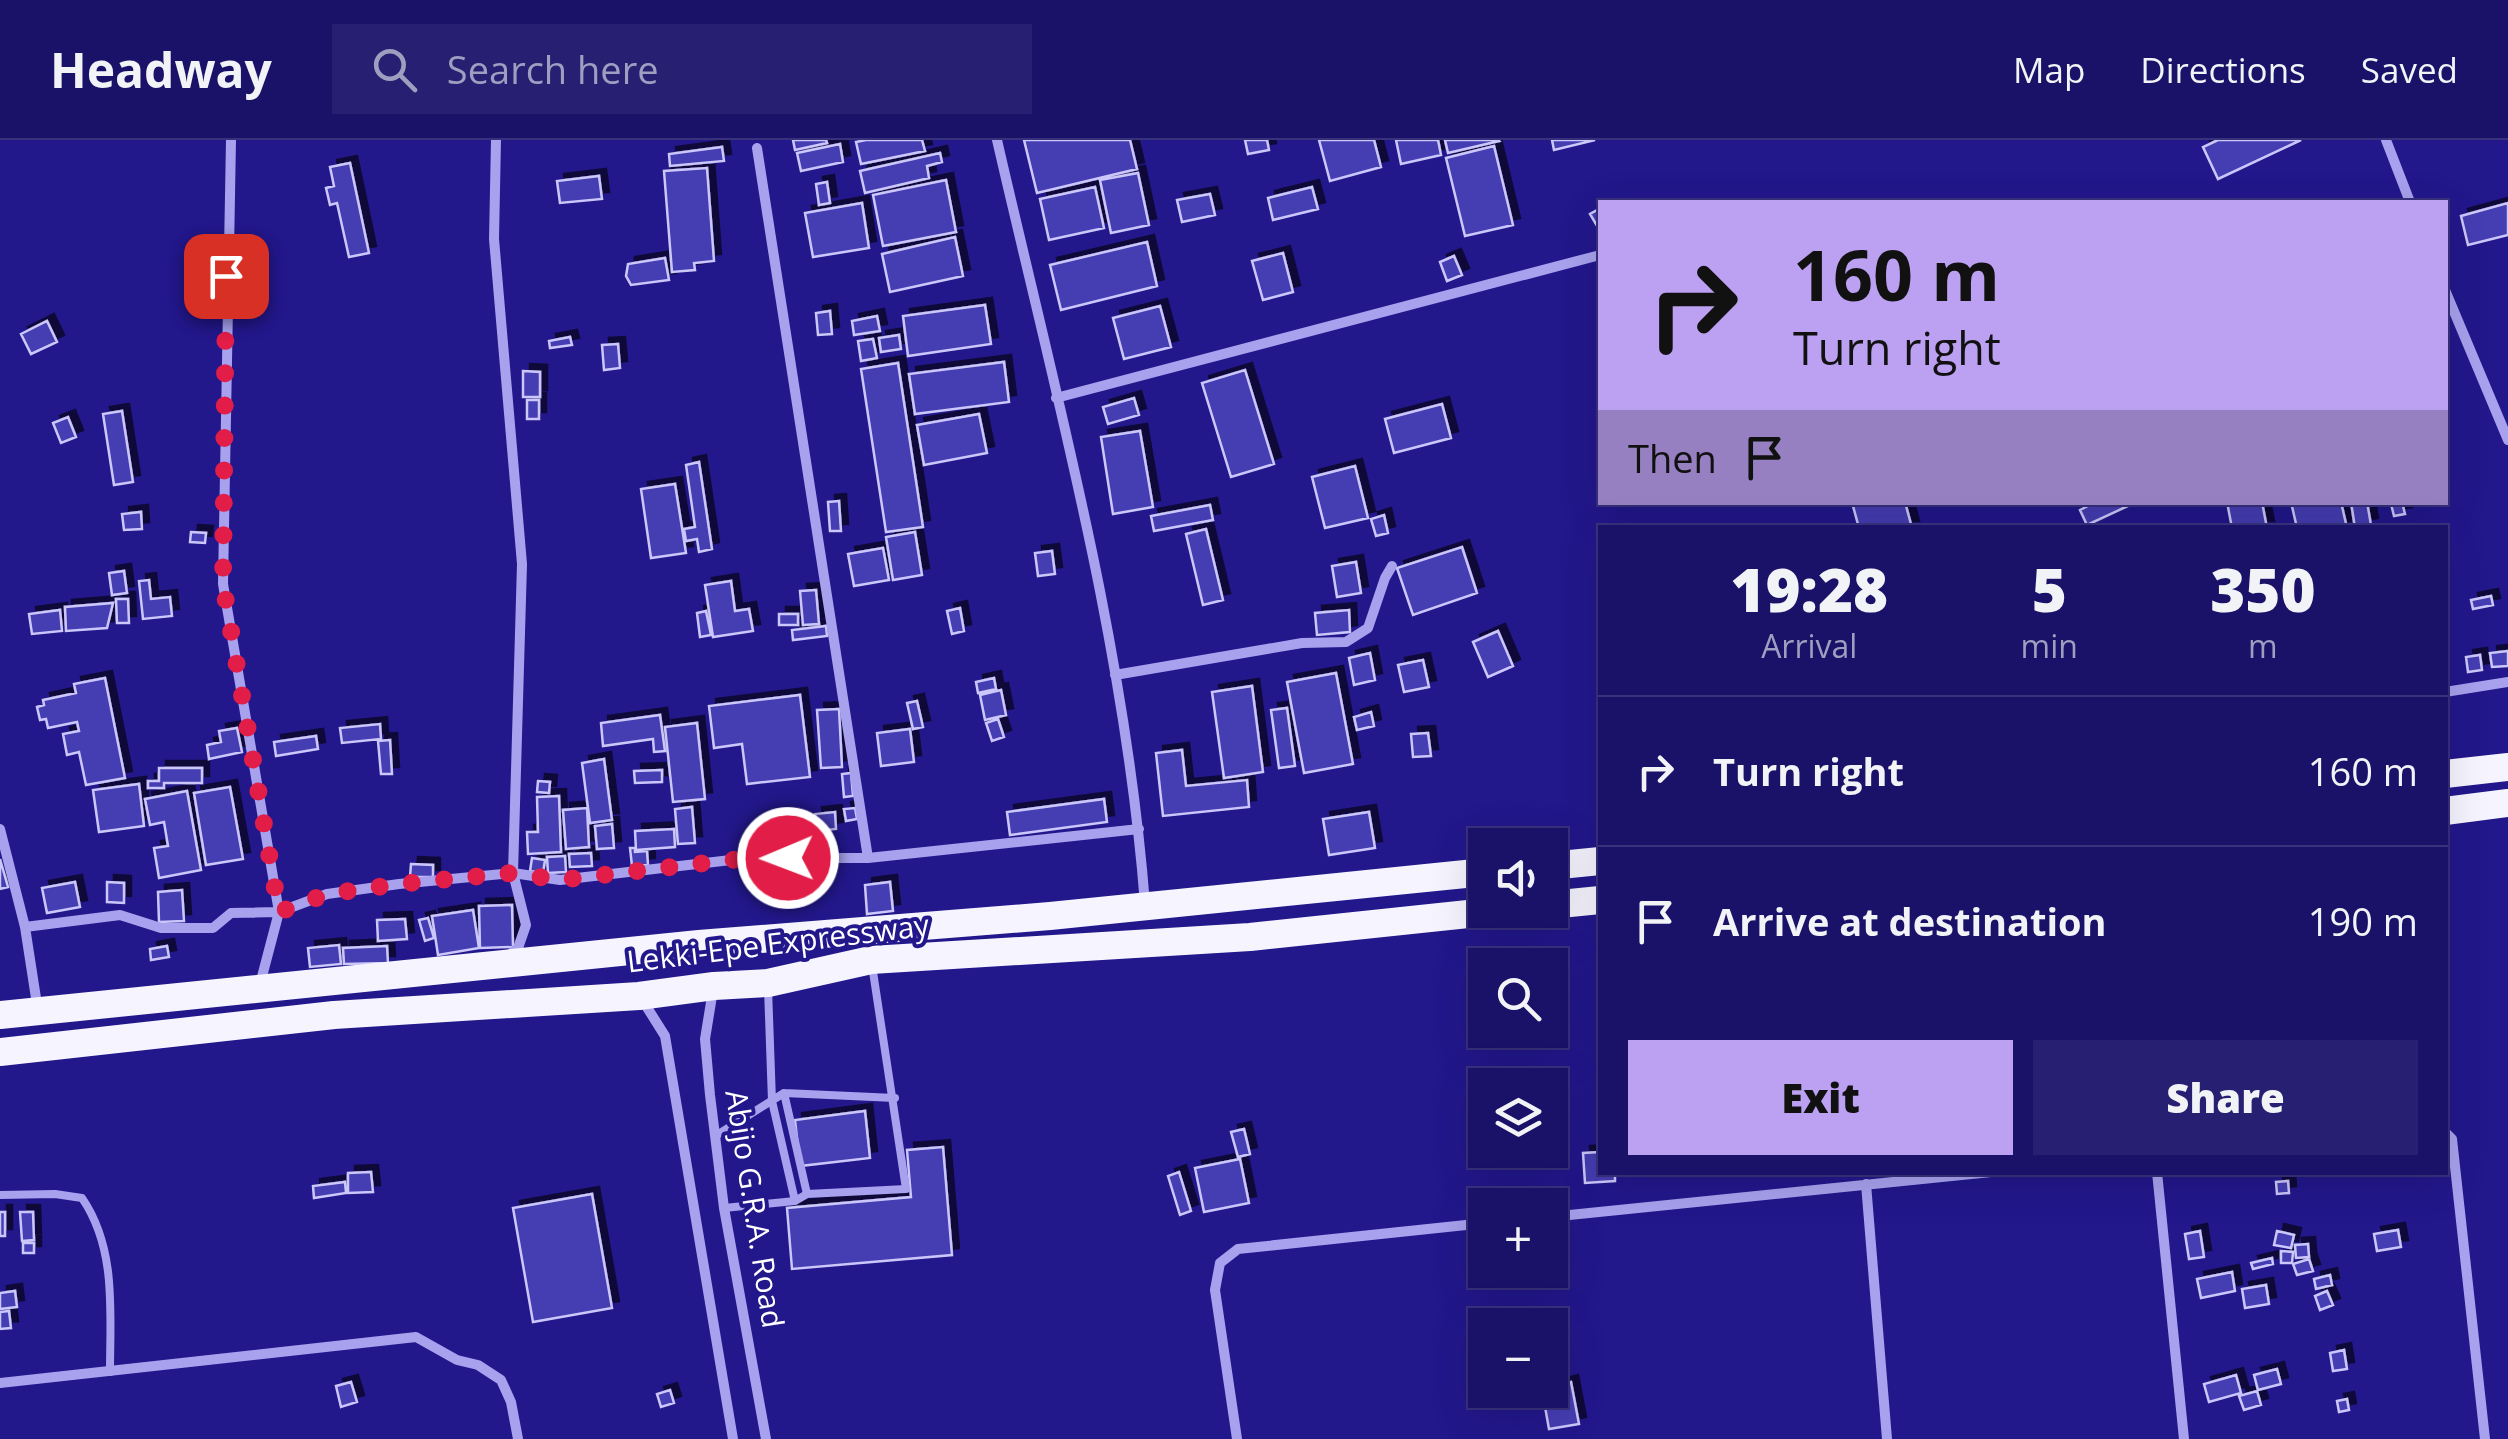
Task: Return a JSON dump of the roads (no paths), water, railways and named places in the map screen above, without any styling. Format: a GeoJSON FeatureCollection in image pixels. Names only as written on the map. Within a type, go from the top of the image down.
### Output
{"type":"FeatureCollection","features":[{"type":"Feature","properties":{"kind":"highway"},"geometry":{"type":"LineString","coordinates":[[2448,770],[2508,767]]}},
{"type":"Feature","properties":{"kind":"highway"},"geometry":{"type":"LineString","coordinates":[[2448,810],[2508,803]]}},
{"type":"Feature","properties":{"kind":"highway"},"geometry":{"type":"LineString","coordinates":[[1568,864],[1598,861]]}},
{"type":"Feature","properties":{"kind":"highway","name":"Lekki-Epe Expressway"},"geometry":{"type":"LineString","coordinates":[[0,1016],[699,944],[1468,874]]}},
{"type":"Feature","properties":{"kind":"highway"},"geometry":{"type":"LineString","coordinates":[[1568,904],[1598,900]]}},
{"type":"Feature","properties":{"kind":"highway","name":"Lekki-Epe Expressway"},"geometry":{"type":"LineString","coordinates":[[0,1052],[334,1015],[768,984],[872,960],[1250,937],[1468,914]]}},
{"type":"Feature","properties":{"kind":"street"},"geometry":{"type":"LineString","coordinates":[[230,140],[223,584],[279,912],[259,989]]}},
{"type":"Feature","properties":{"kind":"street"},"geometry":{"type":"LineString","coordinates":[[494,966],[518,948],[526,925],[512,873],[522,564],[494,239],[496,140]]}},
{"type":"Feature","properties":{"kind":"street"},"geometry":{"type":"LineString","coordinates":[[996,140],[1093,555],[1139,829],[1145,905]]}},
{"type":"Feature","properties":{"kind":"street"},"geometry":{"type":"LineString","coordinates":[[2388,140],[2409,200]]}},
{"type":"Feature","properties":{"kind":"street"},"geometry":{"type":"LineString","coordinates":[[757,148],[868,858]]}},
{"type":"Feature","properties":{"kind":"street"},"geometry":{"type":"LineString","coordinates":[[1056,398],[1598,256]]}},
{"type":"Feature","properties":{"kind":"street"},"geometry":{"type":"LineString","coordinates":[[2448,297],[2508,439]]}},
{"type":"Feature","properties":{"kind":"street"},"geometry":{"type":"LineString","coordinates":[[1115,675],[1302,643],[1346,642],[1368,628],[1384,578],[1392,566]]}},
{"type":"Feature","properties":{"kind":"street"},"geometry":{"type":"LineString","coordinates":[[2448,692],[2508,682]]}},
{"type":"Feature","properties":{"kind":"street"},"geometry":{"type":"LineString","coordinates":[[0,829],[26,927],[38,1012]]}},
{"type":"Feature","properties":{"kind":"street"},"geometry":{"type":"LineString","coordinates":[[26,927],[120,915],[161,928],[213,928],[231,913],[279,912],[327,894],[512,873],[560,880],[748,858],[868,858],[1139,829]]}},
{"type":"Feature","properties":{"kind":"street","name":"Abijo G.R.A. Road"},"geometry":{"type":"LineString","coordinates":[[714,986],[706,1038],[724,1208],[766,1439]]}},
{"type":"Feature","properties":{"kind":"street","name":"Abijo G.R.A. Road"},"geometry":{"type":"LineString","coordinates":[[639,996],[665,1036],[733,1439]]}},
{"type":"Feature","properties":{"kind":"street"},"geometry":{"type":"LineString","coordinates":[[2448,1135],[2452,1139],[2485,1439]]}},
{"type":"Feature","properties":{"kind":"street"},"geometry":{"type":"LineString","coordinates":[[1568,1214],[1959,1175]]}},
{"type":"Feature","properties":{"kind":"street"},"geometry":{"type":"LineString","coordinates":[[2157,1175],[2184,1439]]}},
{"type":"Feature","properties":{"kind":"street"},"geometry":{"type":"LineString","coordinates":[[1866,1184],[1887,1439]]}},
{"type":"Feature","properties":{"kind":"street"},"geometry":{"type":"LineString","coordinates":[[1237,1439],[1215,1290],[1220,1264],[1238,1249],[1468,1225]]}},
{"type":"Feature","properties":{"kind":"street"},"geometry":{"type":"LineString","coordinates":[[0,1383],[416,1336],[501,1380],[511,1402],[518,1439]]}},
{"type":"Feature","properties":{"kind":"lane"},"geometry":{"type":"LineString","coordinates":[[724,1208],[795,1201],[808,1194],[906,1189],[872,960]]}},
{"type":"Feature","properties":{"kind":"lane"},"geometry":{"type":"LineString","coordinates":[[768,984],[772,1101],[795,1201]]}},
{"type":"Feature","properties":{"kind":"lane"},"geometry":{"type":"LineString","coordinates":[[716,1135],[784,1093],[895,1098]]}},
{"type":"Feature","properties":{"kind":"lane"},"geometry":{"type":"LineString","coordinates":[[784,1093],[808,1194]]}},
{"type":"Feature","properties":{"kind":"lane"},"geometry":{"type":"LineString","coordinates":[[0,1196],[54,1194],[82,1198],[92,1212],[110,1283],[110,1372]]}}]}
